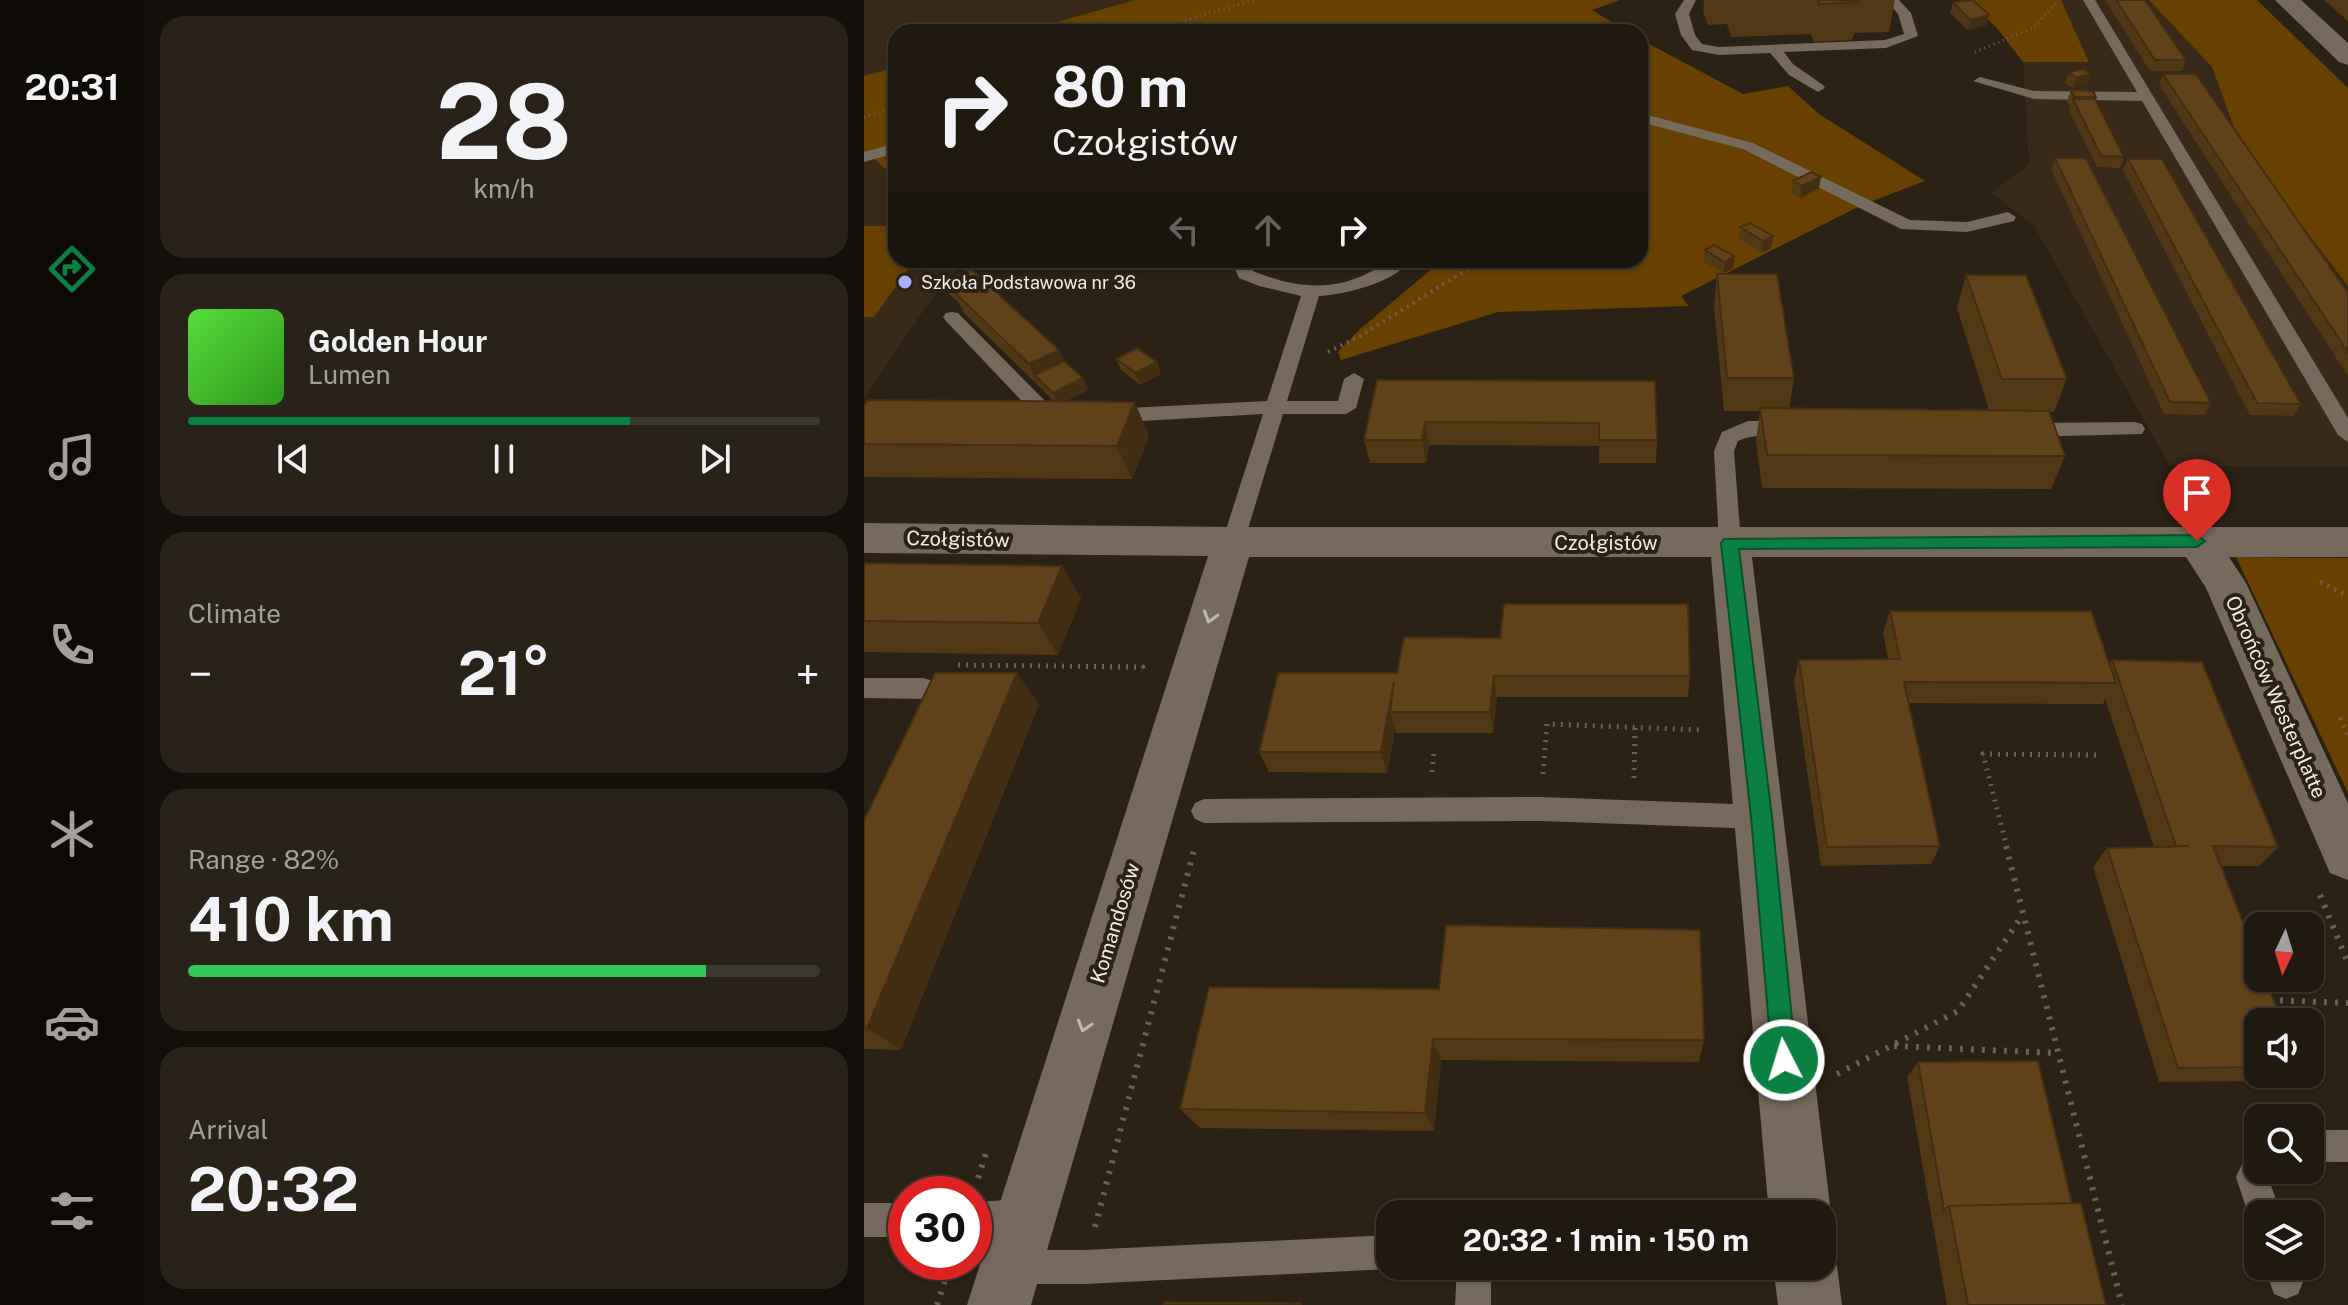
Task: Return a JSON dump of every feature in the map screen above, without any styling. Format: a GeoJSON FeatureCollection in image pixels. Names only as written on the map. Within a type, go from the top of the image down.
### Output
{"type":"FeatureCollection","features":[{"type":"Feature","properties":{"kind":"street"},"geometry":{"type":"LineString","coordinates":[[2287,0],[2348,57]]}},
{"type":"Feature","properties":{"kind":"street","name":"Czołgistów"},"geometry":{"type":"LineString","coordinates":[[864,538],[1233,542],[2348,542]]}},
{"type":"Feature","properties":{"kind":"street","name":"Obrońców Westerplatte"},"geometry":{"type":"LineString","coordinates":[[2197,541],[2225,583],[2343,835]]}},
{"type":"Feature","properties":{"kind":"street","name":"Komandosów"},"geometry":{"type":"LineString","coordinates":[[1005,1286],[1233,542]]}},
{"type":"Feature","properties":{"kind":"street"},"geometry":{"type":"LineString","coordinates":[[1730,543],[1761,817],[1799,1200]]}},
{"type":"Feature","properties":{"kind":"street"},"geometry":{"type":"LineString","coordinates":[[1807,1280],[1810,1305]]}},
{"type":"Feature","properties":{"kind":"lane"},"geometry":{"type":"LineString","coordinates":[[1690,0],[1682,14],[1688,35],[1697,47],[1719,51],[1886,44],[1911,36],[1904,13],[1892,0]]}},
{"type":"Feature","properties":{"kind":"lane"},"geometry":{"type":"LineString","coordinates":[[2089,0],[2348,435]]}},
{"type":"Feature","properties":{"kind":"lane"},"geometry":{"type":"LineString","coordinates":[[1776,50],[1795,74],[1818,88]]}},
{"type":"Feature","properties":{"kind":"lane"},"geometry":{"type":"LineString","coordinates":[[1980,81],[2034,95],[2146,97]]}},
{"type":"Feature","properties":{"kind":"lane"},"geometry":{"type":"LineString","coordinates":[[1648,119],[1748,146],[1907,225],[1967,227],[2008,217]]}},
{"type":"Feature","properties":{"kind":"lane"},"geometry":{"type":"LineString","coordinates":[[864,157],[888,150]]}},
{"type":"Feature","properties":{"kind":"lane"},"geometry":{"type":"LineString","coordinates":[[1243,268],[1245,274],[1272,287],[1311,294],[1373,280],[1392,268]]}},
{"type":"Feature","properties":{"kind":"lane"},"geometry":{"type":"LineString","coordinates":[[1233,542],[1311,294]]}},
{"type":"Feature","properties":{"kind":"lane"},"geometry":{"type":"LineString","coordinates":[[952,317],[1043,411],[1083,416],[1163,415],[1276,407],[1346,408],[1354,379]]}},
{"type":"Feature","properties":{"kind":"lane"},"geometry":{"type":"LineString","coordinates":[[1730,543],[1724,451],[1729,437],[1748,428],[1811,428]]}},
{"type":"Feature","properties":{"kind":"lane"},"geometry":{"type":"LineString","coordinates":[[2000,430],[2135,429]]}},
{"type":"Feature","properties":{"kind":"lane"},"geometry":{"type":"LineString","coordinates":[[864,688],[923,688],[939,692],[938,711],[926,738]]}},
{"type":"Feature","properties":{"kind":"lane"},"geometry":{"type":"LineString","coordinates":[[1204,811],[1541,809],[1761,817]]}},
{"type":"Feature","properties":{"kind":"lane"},"geometry":{"type":"LineString","coordinates":[[2324,1146],[2348,1146]]}},
{"type":"Feature","properties":{"kind":"lane"},"geometry":{"type":"LineString","coordinates":[[992,1218],[1026,1216]]}},
{"type":"Feature","properties":{"kind":"lane"},"geometry":{"type":"LineString","coordinates":[[864,1220],[888,1220]]}},
{"type":"Feature","properties":{"kind":"lane"},"geometry":{"type":"LineString","coordinates":[[1005,1286],[1084,1267],[1376,1253]]}},
{"type":"Feature","properties":{"kind":"lane"},"geometry":{"type":"LineString","coordinates":[[1473,1305],[1474,1280]]}},
{"type":"Feature","properties":{"kind":"path"},"geometry":{"type":"LineString","coordinates":[[1174,24],[1254,0]]}},
{"type":"Feature","properties":{"kind":"path"},"geometry":{"type":"LineString","coordinates":[[1963,56],[2013,40],[2051,17],[2059,0]]}},
{"type":"Feature","properties":{"kind":"path"},"geometry":{"type":"LineString","coordinates":[[864,117],[888,110]]}},
{"type":"Feature","properties":{"kind":"path"},"geometry":{"type":"LineString","coordinates":[[1290,363],[1305,364],[1362,335],[1469,268]]}},
{"type":"Feature","properties":{"kind":"path"},"geometry":{"type":"LineString","coordinates":[[2310,578],[2348,596]]}},
{"type":"Feature","properties":{"kind":"path"},"geometry":{"type":"LineString","coordinates":[[942,665],[1143,667],[1138,682]]}},
{"type":"Feature","properties":{"kind":"path"},"geometry":{"type":"LineString","coordinates":[[2335,708],[2348,735]]}},
{"type":"Feature","properties":{"kind":"path"},"geometry":{"type":"LineString","coordinates":[[1541,809],[1547,724],[1711,730]]}},
{"type":"Feature","properties":{"kind":"path"},"geometry":{"type":"LineString","coordinates":[[1634,784],[1635,727]]}},
{"type":"Feature","properties":{"kind":"path"},"geometry":{"type":"LineString","coordinates":[[2101,755],[1983,754],[2122,1305]]}},
{"type":"Feature","properties":{"kind":"path"},"geometry":{"type":"LineString","coordinates":[[2318,890],[2348,963]]}},
{"type":"Feature","properties":{"kind":"path"},"geometry":{"type":"LineString","coordinates":[[1787,1090],[1812,1088],[1958,1011],[2022,916]]}},
{"type":"Feature","properties":{"kind":"path"},"geometry":{"type":"LineString","coordinates":[[2268,1000],[2348,1003]]}},
{"type":"Feature","properties":{"kind":"path"},"geometry":{"type":"LineString","coordinates":[[1891,1046],[2057,1053]]}},
{"type":"Feature","properties":{"kind":"path"},"geometry":{"type":"LineString","coordinates":[[979,1176],[987,1149]]}},
{"type":"Feature","properties":{"kind":"path"},"geometry":{"type":"LineString","coordinates":[[937,1305],[945,1280]]}},
{"type":"Feature","properties":{"kind":"shaded area"},"geometry":{"type":"Polygon","coordinates":[[[864,0],[1135,0],[1050,24],[888,24],[888,69],[864,76],[864,0]]]}},
{"type":"Feature","properties":{"kind":"shaded area"},"geometry":{"type":"Polygon","coordinates":[[[1135,0],[1620,0],[1592,10],[1615,24],[1050,24],[1135,0]]]}},
{"type":"Feature","properties":{"kind":"shaded area"},"geometry":{"type":"Polygon","coordinates":[[[1966,0],[2061,0],[2089,62],[2023,62],[1996,27],[1966,0]]]}},
{"type":"Feature","properties":{"kind":"shaded area"},"geometry":{"type":"Polygon","coordinates":[[[2061,0],[2149,0],[2212,67],[2240,144],[2348,286],[2348,466],[2170,466],[2034,226],[1991,193],[2029,164],[2023,62],[2089,61],[2061,0]]]}},
{"type":"Feature","properties":{"kind":"shaded area"},"geometry":{"type":"Polygon","coordinates":[[[2149,0],[2257,0],[2348,88],[2348,286],[2240,144],[2212,67],[2149,0]]]}},
{"type":"Feature","properties":{"kind":"shaded area"},"geometry":{"type":"Polygon","coordinates":[[[1648,43],[1743,94],[1788,86],[1819,114],[1925,181],[1862,205],[1681,296],[1689,306],[1498,312],[1341,360],[1338,352],[1358,331],[1433,268],[1648,268],[1648,43]]]}},
{"type":"Feature","properties":{"kind":"shaded area"},"geometry":{"type":"Polygon","coordinates":[[[888,69],[888,172],[874,158],[864,162],[864,76],[888,69]]]}},
{"type":"Feature","properties":{"kind":"shaded area","name":"Szkoła Podstawowa nr 36"},"geometry":{"type":"Polygon","coordinates":[[[874,158],[888,172],[888,268],[958,268],[928,304],[864,399],[864,162],[874,158]]]}},
{"type":"Feature","properties":{"kind":"shaded area"},"geometry":{"type":"Polygon","coordinates":[[[864,226],[888,226],[888,268],[909,268],[874,317],[864,317],[864,226]]]}},
{"type":"Feature","properties":{"kind":"shaded area"},"geometry":{"type":"Polygon","coordinates":[[[2236,557],[2348,558],[2348,793],[2236,557]]]}},
{"type":"Feature","properties":{"kind":"building"},"geometry":{"type":"Polygon","coordinates":[[[1818,0],[1857,0],[1859,2],[1819,4],[1818,0]]]}},
{"type":"Feature","properties":{"kind":"building"},"geometry":{"type":"Polygon","coordinates":[[[1973,0],[1989,15],[1970,20],[1953,2],[1973,0]]]}},
{"type":"Feature","properties":{"kind":"building"},"geometry":{"type":"Polygon","coordinates":[[[2116,0],[2145,0],[2186,60],[2155,60],[2116,0]]]}},
{"type":"Feature","properties":{"kind":"building"},"geometry":{"type":"Polygon","coordinates":[[[2083,69],[2091,74],[2076,78],[2069,72],[2083,69]]]}},
{"type":"Feature","properties":{"kind":"building"},"geometry":{"type":"Polygon","coordinates":[[[2163,74],[2196,74],[2348,293],[2348,352],[2163,74]]]}},
{"type":"Feature","properties":{"kind":"building"},"geometry":{"type":"Polygon","coordinates":[[[2071,90],[2093,91],[2096,97],[2074,97],[2071,90]]]}},
{"type":"Feature","properties":{"kind":"building"},"geometry":{"type":"Polygon","coordinates":[[[2073,99],[2095,99],[2124,157],[2101,156],[2073,99]]]}},
{"type":"Feature","properties":{"kind":"building"},"geometry":{"type":"Polygon","coordinates":[[[2055,158],[2086,158],[2211,403],[2170,402],[2055,158]]]}},
{"type":"Feature","properties":{"kind":"building"},"geometry":{"type":"Polygon","coordinates":[[[2128,159],[2162,159],[2301,404],[2257,403],[2128,159]]]}},
{"type":"Feature","properties":{"kind":"building"},"geometry":{"type":"Polygon","coordinates":[[[1811,172],[1821,177],[1802,186],[1793,181],[1811,172]]]}},
{"type":"Feature","properties":{"kind":"building"},"geometry":{"type":"Polygon","coordinates":[[[1750,223],[1773,236],[1763,241],[1740,227],[1750,223]]]}},
{"type":"Feature","properties":{"kind":"building"},"geometry":{"type":"Polygon","coordinates":[[[1714,245],[1734,256],[1725,262],[1705,250],[1714,245]]]}},
{"type":"Feature","properties":{"kind":"building"},"geometry":{"type":"Polygon","coordinates":[[[971,269],[981,278],[952,291],[942,281],[971,269]]]}},
{"type":"Feature","properties":{"kind":"building"},"geometry":{"type":"Polygon","coordinates":[[[1717,274],[1777,274],[1794,378],[1727,378],[1717,274]]]}},
{"type":"Feature","properties":{"kind":"building"},"geometry":{"type":"Polygon","coordinates":[[[1966,275],[2026,275],[2067,379],[2002,379],[1966,275]]]}},
{"type":"Feature","properties":{"kind":"building"},"geometry":{"type":"Polygon","coordinates":[[[981,278],[1059,350],[1029,364],[952,290],[981,278]]]}},
{"type":"Feature","properties":{"kind":"building"},"geometry":{"type":"Polygon","coordinates":[[[1137,348],[1157,362],[1136,373],[1116,359],[1137,348]]]}},
{"type":"Feature","properties":{"kind":"building"},"geometry":{"type":"Polygon","coordinates":[[[1064,361],[1083,378],[1053,393],[1034,375],[1064,361]]]}},
{"type":"Feature","properties":{"kind":"building"},"geometry":{"type":"Polygon","coordinates":[[[1377,380],[1655,381],[1657,440],[1599,440],[1599,423],[1425,422],[1422,440],[1364,440],[1377,380]]]}},
{"type":"Feature","properties":{"kind":"building"},"geometry":{"type":"Polygon","coordinates":[[[868,400],[1135,402],[1117,446],[864,444],[864,406],[868,400]]]}},
{"type":"Feature","properties":{"kind":"building"},"geometry":{"type":"Polygon","coordinates":[[[1760,408],[2049,411],[2065,456],[1767,455],[1760,408]]]}},
{"type":"Feature","properties":{"kind":"building"},"geometry":{"type":"Polygon","coordinates":[[[864,563],[1062,566],[1038,623],[864,621],[864,563]]]}},
{"type":"Feature","properties":{"kind":"building"},"geometry":{"type":"Polygon","coordinates":[[[1504,604],[1688,604],[1690,676],[1494,676],[1490,712],[1390,712],[1394,682],[1381,752],[1259,752],[1278,673],[1397,673],[1404,637],[1500,638],[1504,604]]]}},
{"type":"Feature","properties":{"kind":"building"},"geometry":{"type":"Polygon","coordinates":[[[1890,611],[2091,611],[2116,683],[1904,682],[1940,846],[1827,847],[1799,660],[1900,659],[1890,611]]]}},
{"type":"Feature","properties":{"kind":"building"},"geometry":{"type":"Polygon","coordinates":[[[2112,660],[2202,662],[2278,847],[2213,846],[2244,925],[2244,992],[2270,992],[2277,1008],[2244,1008],[2244,1067],[2178,1068],[2107,848],[2189,846],[2176,846],[2112,660]]]}},
{"type":"Feature","properties":{"kind":"building"},"geometry":{"type":"Polygon","coordinates":[[[935,673],[1017,673],[867,1028],[864,1028],[864,820],[935,673]]]}},
{"type":"Feature","properties":{"kind":"building"},"geometry":{"type":"Polygon","coordinates":[[[1446,925],[1700,930],[1704,1040],[1433,1039],[1425,1113],[1180,1109],[1209,987],[1439,989],[1446,925]]]}},
{"type":"Feature","properties":{"kind":"building"},"geometry":{"type":"Polygon","coordinates":[[[2038,1061],[2072,1203],[1949,1206],[1944,1210],[1918,1062],[2038,1061]]]}},
{"type":"Feature","properties":{"kind":"building"},"geometry":{"type":"Polygon","coordinates":[[[2081,1203],[2106,1305],[1968,1305],[1949,1206],[2081,1203]]]}},
{"type":"Feature","properties":{"kind":"building"},"geometry":{"type":"Polygon","coordinates":[[[1164,1302],[1301,1303],[1301,1305],[1163,1305],[1164,1302]]]}},
{"type":"Feature","properties":{"kind":"place","name":"Szkoła Podstawowa nr 36"},"geometry":{"type":"Point","coordinates":[905,282]}},
{"type":"Feature","properties":{"kind":"route"},"geometry":{"type":"LineString","coordinates":[[1784,1060],[1730,543],[2197,541]]}}]}
